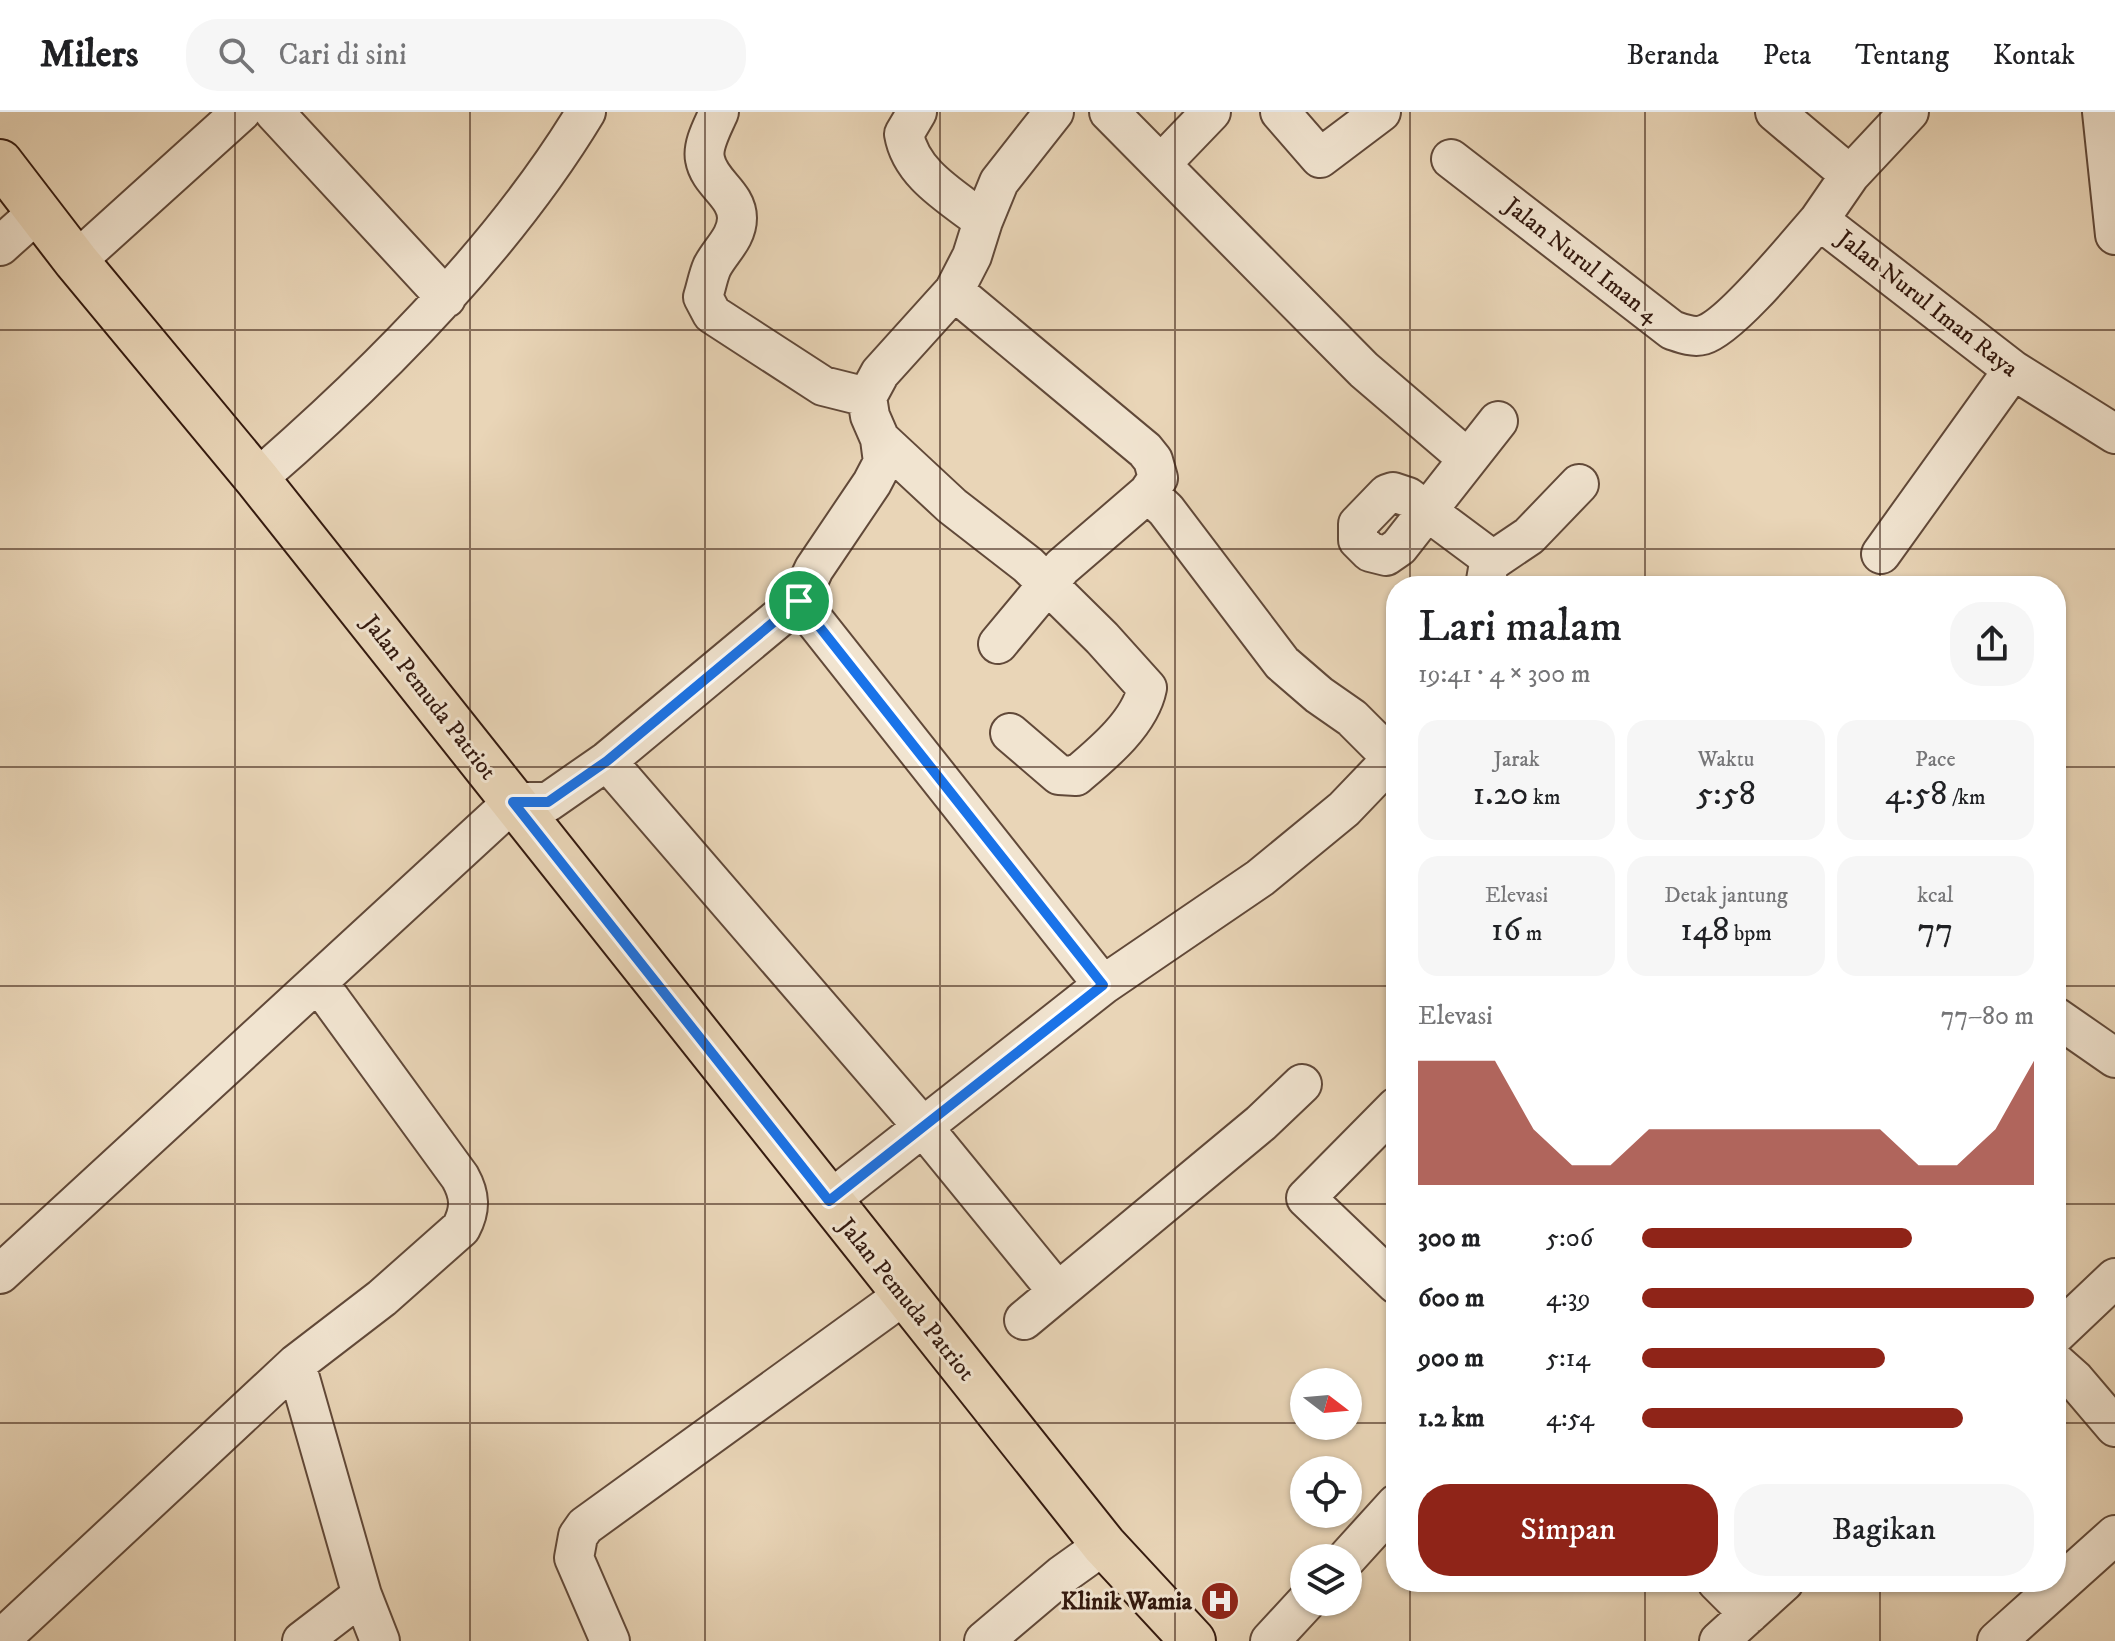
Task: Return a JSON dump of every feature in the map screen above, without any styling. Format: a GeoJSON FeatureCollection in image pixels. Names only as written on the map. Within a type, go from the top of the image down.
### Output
{"type":"FeatureCollection","features":[{"type":"Feature","properties":{"kind":"main road","name":"Jalan Pemuda Patriot"},"geometry":{"type":"LineString","coordinates":[[0,162],[76,261],[257,479],[1104,1545],[1193,1641]]}},
{"type":"Feature","properties":{"kind":"street"},"geometry":{"type":"LineString","coordinates":[[76,261],[241,112]]}},
{"type":"Feature","properties":{"kind":"street"},"geometry":{"type":"LineString","coordinates":[[274,112],[446,298]]}},
{"type":"Feature","properties":{"kind":"street"},"geometry":{"type":"LineString","coordinates":[[257,479],[319,426],[446,298],[557,160],[586,112]]}},
{"type":"Feature","properties":{"kind":"street"},"geometry":{"type":"LineString","coordinates":[[719,112],[704,158],[712,179],[734,202],[738,219],[732,238],[711,269],[703,297],[712,314],[823,386],[867,397]]}},
{"type":"Feature","properties":{"kind":"street"},"geometry":{"type":"LineString","coordinates":[[917,112],[904,134],[906,150],[937,185],[983,221]]}},
{"type":"Feature","properties":{"kind":"street"},"geometry":{"type":"LineString","coordinates":[[0,1274],[513,802],[548,802],[607,761],[799,601],[814,569],[883,462],[880,439],[870,416],[867,397],[880,373],[954,291],[972,256],[999,182],[1054,112]]}},
{"type":"Feature","properties":{"kind":"street"},"geometry":{"type":"LineString","coordinates":[[1109,112],[1364,370],[1468,459]]}},
{"type":"Feature","properties":{"kind":"street"},"geometry":{"type":"LineString","coordinates":[[1161,164],[1211,112]]}},
{"type":"Feature","properties":{"kind":"street"},"geometry":{"type":"LineString","coordinates":[[1280,112],[1320,158],[1381,112]]}},
{"type":"Feature","properties":{"kind":"street"},"geometry":{"type":"LineString","coordinates":[[1775,112],[1850,175]]}},
{"type":"Feature","properties":{"kind":"street","name":"Jalan Nurul Iman Raya"},"geometry":{"type":"LineString","coordinates":[[1909,112],[1850,175],[1819,220],[2013,370],[2115,434]]}},
{"type":"Feature","properties":{"kind":"street"},"geometry":{"type":"LineString","coordinates":[[2102,112],[2115,235]]}},
{"type":"Feature","properties":{"kind":"street","name":"Jalan Nurul Iman 4"},"geometry":{"type":"LineString","coordinates":[[1451,159],[1672,330],[1690,335],[1703,335],[1753,294],[1819,220]]}},
{"type":"Feature","properties":{"kind":"street"},"geometry":{"type":"LineString","coordinates":[[0,246],[38,212]]}},
{"type":"Feature","properties":{"kind":"street"},"geometry":{"type":"LineString","coordinates":[[954,291],[1145,450],[1153,460],[1158,478],[1148,493],[1046,583],[998,644]]}},
{"type":"Feature","properties":{"kind":"street"},"geometry":{"type":"LineString","coordinates":[[1881,554],[2013,370]]}},
{"type":"Feature","properties":{"kind":"street"},"geometry":{"type":"LineString","coordinates":[[1487,574],[1486,555],[1427,510],[1498,421]]}},
{"type":"Feature","properties":{"kind":"street"},"geometry":{"type":"LineString","coordinates":[[880,439],[952,506],[1028,565],[1147,688],[1144,703],[1103,751],[1076,776],[1059,775],[1010,733]]}},
{"type":"Feature","properties":{"kind":"street"},"geometry":{"type":"LineString","coordinates":[[1487,574],[1579,484]]}},
{"type":"Feature","properties":{"kind":"street"},"geometry":{"type":"LineString","coordinates":[[1148,493],[1166,510],[1282,663],[1352,718],[1386,752]]}},
{"type":"Feature","properties":{"kind":"street"},"geometry":{"type":"LineString","coordinates":[[799,601],[1103,985]]}},
{"type":"Feature","properties":{"kind":"street"},"geometry":{"type":"LineString","coordinates":[[607,761],[923,1127],[1057,1291]]}},
{"type":"Feature","properties":{"kind":"street"},"geometry":{"type":"LineString","coordinates":[[829,1201],[1103,985],[1260,878],[1344,809],[1386,766]]}},
{"type":"Feature","properties":{"kind":"street"},"geometry":{"type":"LineString","coordinates":[[0,1640],[296,1364],[382,1298],[461,1228],[467,1216],[468,1191],[460,1177],[318,982]]}},
{"type":"Feature","properties":{"kind":"street"},"geometry":{"type":"LineString","coordinates":[[2066,1024],[2115,1058]]}},
{"type":"Feature","properties":{"kind":"street"},"geometry":{"type":"LineString","coordinates":[[1024,1320],[1261,1123],[1302,1084]]}},
{"type":"Feature","properties":{"kind":"street"},"geometry":{"type":"LineString","coordinates":[[1386,1117],[1306,1198],[1386,1274]]}},
{"type":"Feature","properties":{"kind":"street"},"geometry":{"type":"LineString","coordinates":[[2066,1325],[2115,1278]]}},
{"type":"Feature","properties":{"kind":"street"},"geometry":{"type":"LineString","coordinates":[[610,1641],[574,1558],[578,1536],[585,1526],[904,1295]]}},
{"type":"Feature","properties":{"kind":"street"},"geometry":{"type":"LineString","coordinates":[[296,1364],[362,1595],[380,1641]]}},
{"type":"Feature","properties":{"kind":"street"},"geometry":{"type":"LineString","coordinates":[[2066,1372],[2115,1427]]}},
{"type":"Feature","properties":{"kind":"street"},"geometry":{"type":"LineString","coordinates":[[1360,1544],[1386,1515]]}},
{"type":"Feature","properties":{"kind":"street"},"geometry":{"type":"LineString","coordinates":[[2066,1579],[2115,1535]]}},
{"type":"Feature","properties":{"kind":"street"},"geometry":{"type":"LineString","coordinates":[[984,1641],[1062,1575],[1104,1545]]}},
{"type":"Feature","properties":{"kind":"street"},"geometry":{"type":"LineString","coordinates":[[1727,1592],[1749,1614]]}},
{"type":"Feature","properties":{"kind":"street"},"geometry":{"type":"LineString","coordinates":[[1719,1641],[1773,1592]]}},
{"type":"Feature","properties":{"kind":"street"},"geometry":{"type":"LineString","coordinates":[[1997,1641],[2052,1592]]}},
{"type":"Feature","properties":{"kind":"street"},"geometry":{"type":"LineString","coordinates":[[302,1641],[362,1595]]}},
{"type":"Feature","properties":{"kind":"street"},"geometry":{"type":"LineString","coordinates":[[1270,1641],[1293,1616]]}},
{"type":"Feature","properties":{"kind":"place","name":"Klinik Wamia"},"geometry":{"type":"Point","coordinates":[1220,1601]}},
{"type":"Feature","properties":{"kind":"route"},"geometry":{"type":"LineString","coordinates":[[799,601],[1103,985],[829,1201],[513,802],[548,802],[607,761],[799,601]]}}]}
